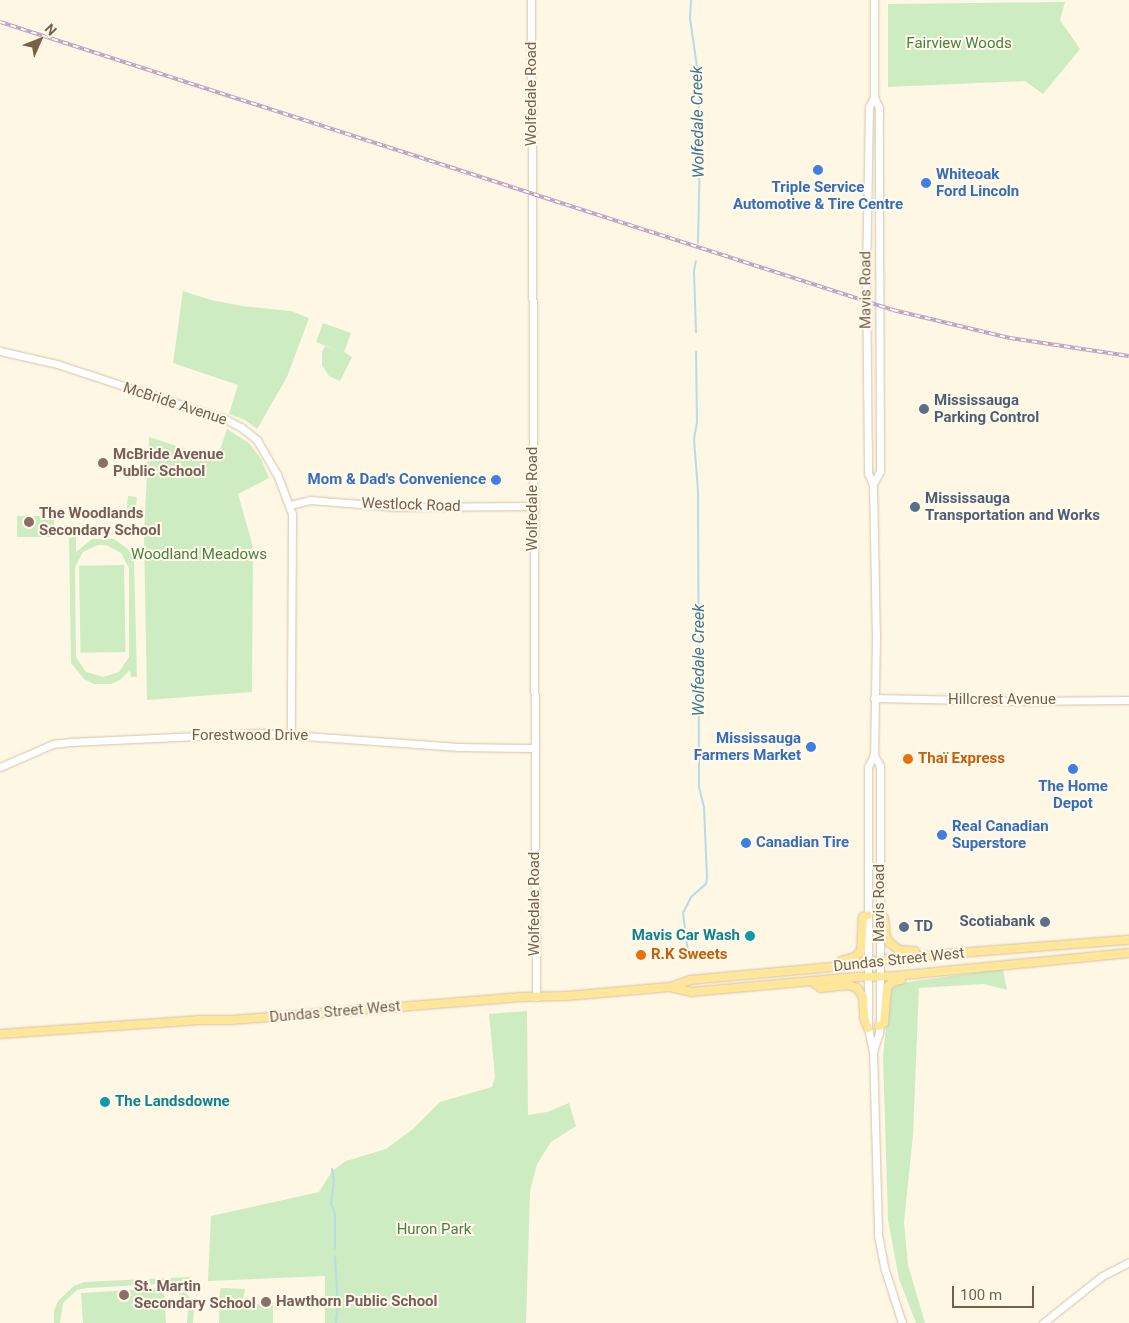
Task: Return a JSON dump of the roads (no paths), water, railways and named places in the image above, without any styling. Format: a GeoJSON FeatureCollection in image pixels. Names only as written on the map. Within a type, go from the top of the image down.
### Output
{"type":"FeatureCollection","features":[{"type":"Feature","properties":{"kind":"main road"},"geometry":{"type":"LineString","coordinates":[[880,913],[884,918],[886,937],[894,948],[909,951],[935,950],[941,953]]}},
{"type":"Feature","properties":{"kind":"main road"},"geometry":{"type":"LineString","coordinates":[[829,967],[834,962],[856,957],[861,951],[864,917],[868,915]]}},
{"type":"Feature","properties":{"kind":"main road","name":"Dundas Street West"},"geometry":{"type":"LineString","coordinates":[[0,1034],[198,1020],[270,1018],[670,987],[690,980],[829,967],[941,953],[1129,940]]}},
{"type":"Feature","properties":{"kind":"main road","name":"Dundas Street West"},"geometry":{"type":"LineString","coordinates":[[670,987],[691,992],[1129,953]]}},
{"type":"Feature","properties":{"kind":"main road"},"geometry":{"type":"LineString","coordinates":[[880,1026],[884,1023],[884,993],[890,983],[940,975],[946,970]]}},
{"type":"Feature","properties":{"kind":"main road"},"geometry":{"type":"LineString","coordinates":[[812,981],[821,988],[849,985],[856,988],[863,997],[864,1018],[868,1028]]}},
{"type":"Feature","properties":{"kind":"street","name":"Wolfedale Road"},"geometry":{"type":"LineString","coordinates":[[531,0],[536,997]]}},
{"type":"Feature","properties":{"kind":"street","name":"Mavis Road"},"geometry":{"type":"LineString","coordinates":[[873,484],[880,471],[879,115],[874,97],[874,0]]}},
{"type":"Feature","properties":{"kind":"street","name":"Mavis Road"},"geometry":{"type":"LineString","coordinates":[[874,97],[868,107],[866,276],[868,473],[873,484],[874,698],[874,755],[868,767],[868,1028],[873,1051],[878,1235],[885,1270],[904,1322]]}},
{"type":"Feature","properties":{"kind":"street","name":"McBride Avenue"},"geometry":{"type":"LineString","coordinates":[[0,351],[57,364],[227,420],[241,427],[254,437],[262,447],[290,506],[291,734]]}},
{"type":"Feature","properties":{"kind":"street","name":"Westlock Road"},"geometry":{"type":"LineString","coordinates":[[290,506],[310,500],[398,506],[533,506]]}},
{"type":"Feature","properties":{"kind":"street","name":"Hillcrest Avenue"},"geometry":{"type":"LineString","coordinates":[[874,698],[1016,701],[1129,700]]}},
{"type":"Feature","properties":{"kind":"street","name":"Forestwood Drive"},"geometry":{"type":"LineString","coordinates":[[0,767],[53,744],[263,733],[458,747],[534,748]]}},
{"type":"Feature","properties":{"kind":"street","name":"Mavis Road"},"geometry":{"type":"LineString","coordinates":[[873,1051],[880,1026],[880,766],[874,755]]}},
{"type":"Feature","properties":{"kind":"street"},"geometry":{"type":"LineString","coordinates":[[1043,1323],[1102,1276],[1129,1262]]}},
{"type":"Feature","properties":{"kind":"waterway","name":"Wolfedale Creek"},"geometry":{"type":"LineString","coordinates":[[691,0],[690,18],[698,74],[699,111],[696,116],[700,154],[698,243]]}},
{"type":"Feature","properties":{"kind":"waterway","name":"Wolfedale Creek"},"geometry":{"type":"LineString","coordinates":[[696,261],[694,271],[696,332]]}},
{"type":"Feature","properties":{"kind":"waterway","name":"Wolfedale Creek"},"geometry":{"type":"LineString","coordinates":[[689,960],[683,913],[691,897],[706,884],[707,878],[704,807],[699,787],[698,491],[694,439],[697,422],[696,352]]}},
{"type":"Feature","properties":{"kind":"waterway"},"geometry":{"type":"LineString","coordinates":[[332,1169],[334,1180],[331,1203],[335,1214],[335,1248]]}},
{"type":"Feature","properties":{"kind":"waterway"},"geometry":{"type":"LineString","coordinates":[[335,1257],[338,1306],[336,1323]]}},
{"type":"Feature","properties":{"kind":"railway"},"geometry":{"type":"LineString","coordinates":[[0,22],[893,310],[1010,338],[1129,356]]}},
{"type":"Feature","properties":{"kind":"place","name":"Triple Service Automotive & Tire Centre"},"geometry":{"type":"Point","coordinates":[818,170]}},
{"type":"Feature","properties":{"kind":"place","name":"Whiteoak Ford Lincoln"},"geometry":{"type":"Point","coordinates":[926,183]}},
{"type":"Feature","properties":{"kind":"place","name":"Mississauga Parking Control"},"geometry":{"type":"Point","coordinates":[924,409]}},
{"type":"Feature","properties":{"kind":"place","name":"McBride Avenue Public School"},"geometry":{"type":"Point","coordinates":[103,463]}},
{"type":"Feature","properties":{"kind":"place","name":"Mom & Dad's Convenience"},"geometry":{"type":"Point","coordinates":[496,480]}},
{"type":"Feature","properties":{"kind":"place","name":"Mississauga Transportation and Works"},"geometry":{"type":"Point","coordinates":[915,507]}},
{"type":"Feature","properties":{"kind":"place","name":"The Woodlands Secondary School"},"geometry":{"type":"Point","coordinates":[29,522]}},
{"type":"Feature","properties":{"kind":"place","name":"Mississauga Farmers Market"},"geometry":{"type":"Point","coordinates":[811,747]}},
{"type":"Feature","properties":{"kind":"place","name":"Thaï Express"},"geometry":{"type":"Point","coordinates":[908,759]}},
{"type":"Feature","properties":{"kind":"place","name":"The Home Depot"},"geometry":{"type":"Point","coordinates":[1073,769]}},
{"type":"Feature","properties":{"kind":"place","name":"Real Canadian Superstore"},"geometry":{"type":"Point","coordinates":[942,835]}},
{"type":"Feature","properties":{"kind":"place","name":"Canadian Tire"},"geometry":{"type":"Point","coordinates":[746,843]}},
{"type":"Feature","properties":{"kind":"place","name":"Scotiabank"},"geometry":{"type":"Point","coordinates":[1045,922]}},
{"type":"Feature","properties":{"kind":"place","name":"TD"},"geometry":{"type":"Point","coordinates":[904,927]}},
{"type":"Feature","properties":{"kind":"place","name":"Mavis Car Wash"},"geometry":{"type":"Point","coordinates":[750,936]}},
{"type":"Feature","properties":{"kind":"place","name":"R.K Sweets"},"geometry":{"type":"Point","coordinates":[641,955]}},
{"type":"Feature","properties":{"kind":"place","name":"The Landsdowne"},"geometry":{"type":"Point","coordinates":[105,1102]}},
{"type":"Feature","properties":{"kind":"place","name":"St. Martin Secondary School"},"geometry":{"type":"Point","coordinates":[124,1295]}},
{"type":"Feature","properties":{"kind":"place","name":"Hawthorn Public School"},"geometry":{"type":"Point","coordinates":[266,1302]}},
{"type":"Feature","properties":{"kind":"park label","name":"Fairview Woods"},"geometry":{"type":"Point","coordinates":[959,44]}},
{"type":"Feature","properties":{"kind":"park label","name":"Woodland Meadows"},"geometry":{"type":"Point","coordinates":[199,555]}},
{"type":"Feature","properties":{"kind":"park label","name":"Huron Park"},"geometry":{"type":"Point","coordinates":[434,1230]}}]}
